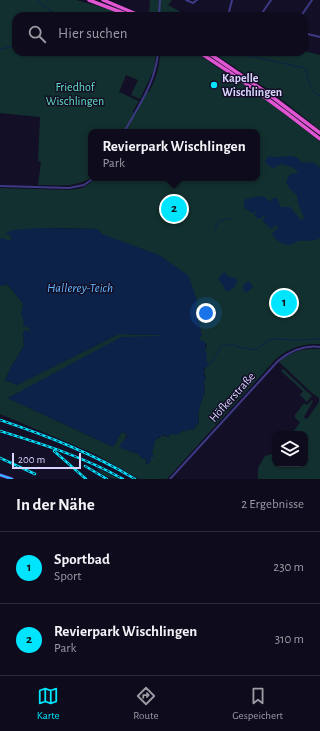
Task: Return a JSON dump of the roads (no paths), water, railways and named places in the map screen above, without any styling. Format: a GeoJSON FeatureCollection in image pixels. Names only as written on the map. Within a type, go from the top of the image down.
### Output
{"type":"FeatureCollection","features":[{"type":"Feature","properties":{"kind":"highway"},"geometry":{"type":"LineString","coordinates":[[89,0],[120,12]]}},
{"type":"Feature","properties":{"kind":"highway"},"geometry":{"type":"LineString","coordinates":[[103,0],[132,12]]}},
{"type":"Feature","properties":{"kind":"highway"},"geometry":{"type":"LineString","coordinates":[[205,56],[260,93],[320,139]]}},
{"type":"Feature","properties":{"kind":"highway"},"geometry":{"type":"LineString","coordinates":[[212,56],[267,93],[320,134]]}},
{"type":"Feature","properties":{"kind":"main road"},"geometry":{"type":"LineString","coordinates":[[0,475],[12,479]]}},
{"type":"Feature","properties":{"kind":"street"},"geometry":{"type":"LineString","coordinates":[[159,12],[160,0]]}},
{"type":"Feature","properties":{"kind":"street"},"geometry":{"type":"LineString","coordinates":[[186,0],[193,3],[197,0]]}},
{"type":"Feature","properties":{"kind":"street"},"geometry":{"type":"LineString","coordinates":[[229,12],[232,0]]}},
{"type":"Feature","properties":{"kind":"street"},"geometry":{"type":"LineString","coordinates":[[263,12],[271,0]]}},
{"type":"Feature","properties":{"kind":"street"},"geometry":{"type":"LineString","coordinates":[[304,12],[312,0]]}},
{"type":"Feature","properties":{"kind":"street"},"geometry":{"type":"LineString","coordinates":[[308,34],[320,37]]}},
{"type":"Feature","properties":{"kind":"street"},"geometry":{"type":"LineString","coordinates":[[126,129],[150,86],[156,68],[158,56]]}},
{"type":"Feature","properties":{"kind":"street"},"geometry":{"type":"LineString","coordinates":[[0,186],[69,188],[84,185],[90,181]]}},
{"type":"Feature","properties":{"kind":"street","name":"Höfkerstraße"},"geometry":{"type":"LineString","coordinates":[[170,479],[278,360],[297,349],[306,347],[320,347]]}},
{"type":"Feature","properties":{"kind":"water"},"geometry":{"type":"Polygon","coordinates":[[[268,156],[291,156],[299,159],[302,163],[312,162],[320,167],[320,238],[298,241],[290,245],[284,244],[274,237],[272,233],[278,228],[276,225],[271,229],[262,220],[265,217],[264,216],[259,219],[254,215],[256,211],[252,213],[244,208],[244,202],[246,199],[265,197],[269,202],[273,198],[277,198],[280,207],[290,207],[301,220],[304,219],[298,203],[297,195],[290,189],[286,182],[289,175],[298,171],[292,167],[281,164],[272,168],[265,162],[268,156]]]}},
{"type":"Feature","properties":{"kind":"water","name":"Hallerey-Teich"},"geometry":{"type":"Polygon","coordinates":[[[38,228],[97,229],[102,234],[159,255],[188,275],[197,300],[195,311],[202,335],[199,339],[206,343],[205,351],[208,354],[206,354],[209,365],[204,369],[204,375],[206,378],[199,412],[199,423],[195,426],[195,429],[187,430],[186,432],[183,430],[179,434],[172,435],[171,433],[166,437],[165,435],[161,435],[161,438],[158,437],[152,452],[154,457],[151,457],[151,461],[147,465],[145,458],[143,459],[138,454],[121,448],[120,445],[127,434],[122,432],[113,447],[8,398],[121,337],[159,336],[119,334],[17,385],[5,380],[24,346],[23,331],[25,330],[29,332],[30,328],[23,326],[24,321],[21,314],[23,303],[7,284],[0,286],[0,239],[3,238],[9,241],[12,239],[10,235],[5,234],[12,230],[38,228]]]}},
{"type":"Feature","properties":{"kind":"water"},"geometry":{"type":"Polygon","coordinates":[[[224,272],[228,276],[237,279],[235,286],[230,291],[225,291],[225,288],[218,279],[224,272]]]}},
{"type":"Feature","properties":{"kind":"water"},"geometry":{"type":"Polygon","coordinates":[[[249,281],[253,287],[246,293],[243,289],[244,284],[249,281]]]}},
{"type":"Feature","properties":{"kind":"waterway"},"geometry":{"type":"LineString","coordinates":[[38,0],[42,5],[53,12]]}},
{"type":"Feature","properties":{"kind":"waterway"},"geometry":{"type":"LineString","coordinates":[[0,49],[12,47]]}},
{"type":"Feature","properties":{"kind":"waterway"},"geometry":{"type":"LineString","coordinates":[[250,56],[304,68],[311,87],[320,96]]}},
{"type":"Feature","properties":{"kind":"waterway"},"geometry":{"type":"LineString","coordinates":[[214,231],[219,221],[228,219]]}},
{"type":"Feature","properties":{"kind":"waterway"},"geometry":{"type":"LineString","coordinates":[[208,363],[212,362],[221,347],[230,344],[256,350],[269,340],[273,339],[320,339]]}},
{"type":"Feature","properties":{"kind":"tram line"},"geometry":{"type":"LineString","coordinates":[[0,475],[12,479]]}},
{"type":"Feature","properties":{"kind":"railway"},"geometry":{"type":"LineString","coordinates":[[0,420],[69,446],[102,461],[135,479]]}},
{"type":"Feature","properties":{"kind":"railway"},"geometry":{"type":"LineString","coordinates":[[0,431],[78,458],[123,479]]}},
{"type":"Feature","properties":{"kind":"railway"},"geometry":{"type":"LineString","coordinates":[[54,451],[86,479]]}},
{"type":"Feature","properties":{"kind":"railway"},"geometry":{"type":"LineString","coordinates":[[0,458],[35,474]]}},
{"type":"Feature","properties":{"kind":"railway"},"geometry":{"type":"LineString","coordinates":[[85,466],[107,479]]}},
{"type":"Feature","properties":{"kind":"place","name":"Kapelle Wischlingen"},"geometry":{"type":"Point","coordinates":[214,85]}},
{"type":"Feature","properties":{"kind":"place","name":"Revierpark Wischlingen"},"geometry":{"type":"Point","coordinates":[174,209]}},
{"type":"Feature","properties":{"kind":"place","name":"Sportbad"},"geometry":{"type":"Point","coordinates":[284,303]}},
{"type":"Feature","properties":{"kind":"park label","name":"Friedhof Wischlingen"},"geometry":{"type":"Point","coordinates":[75,94]}}]}
